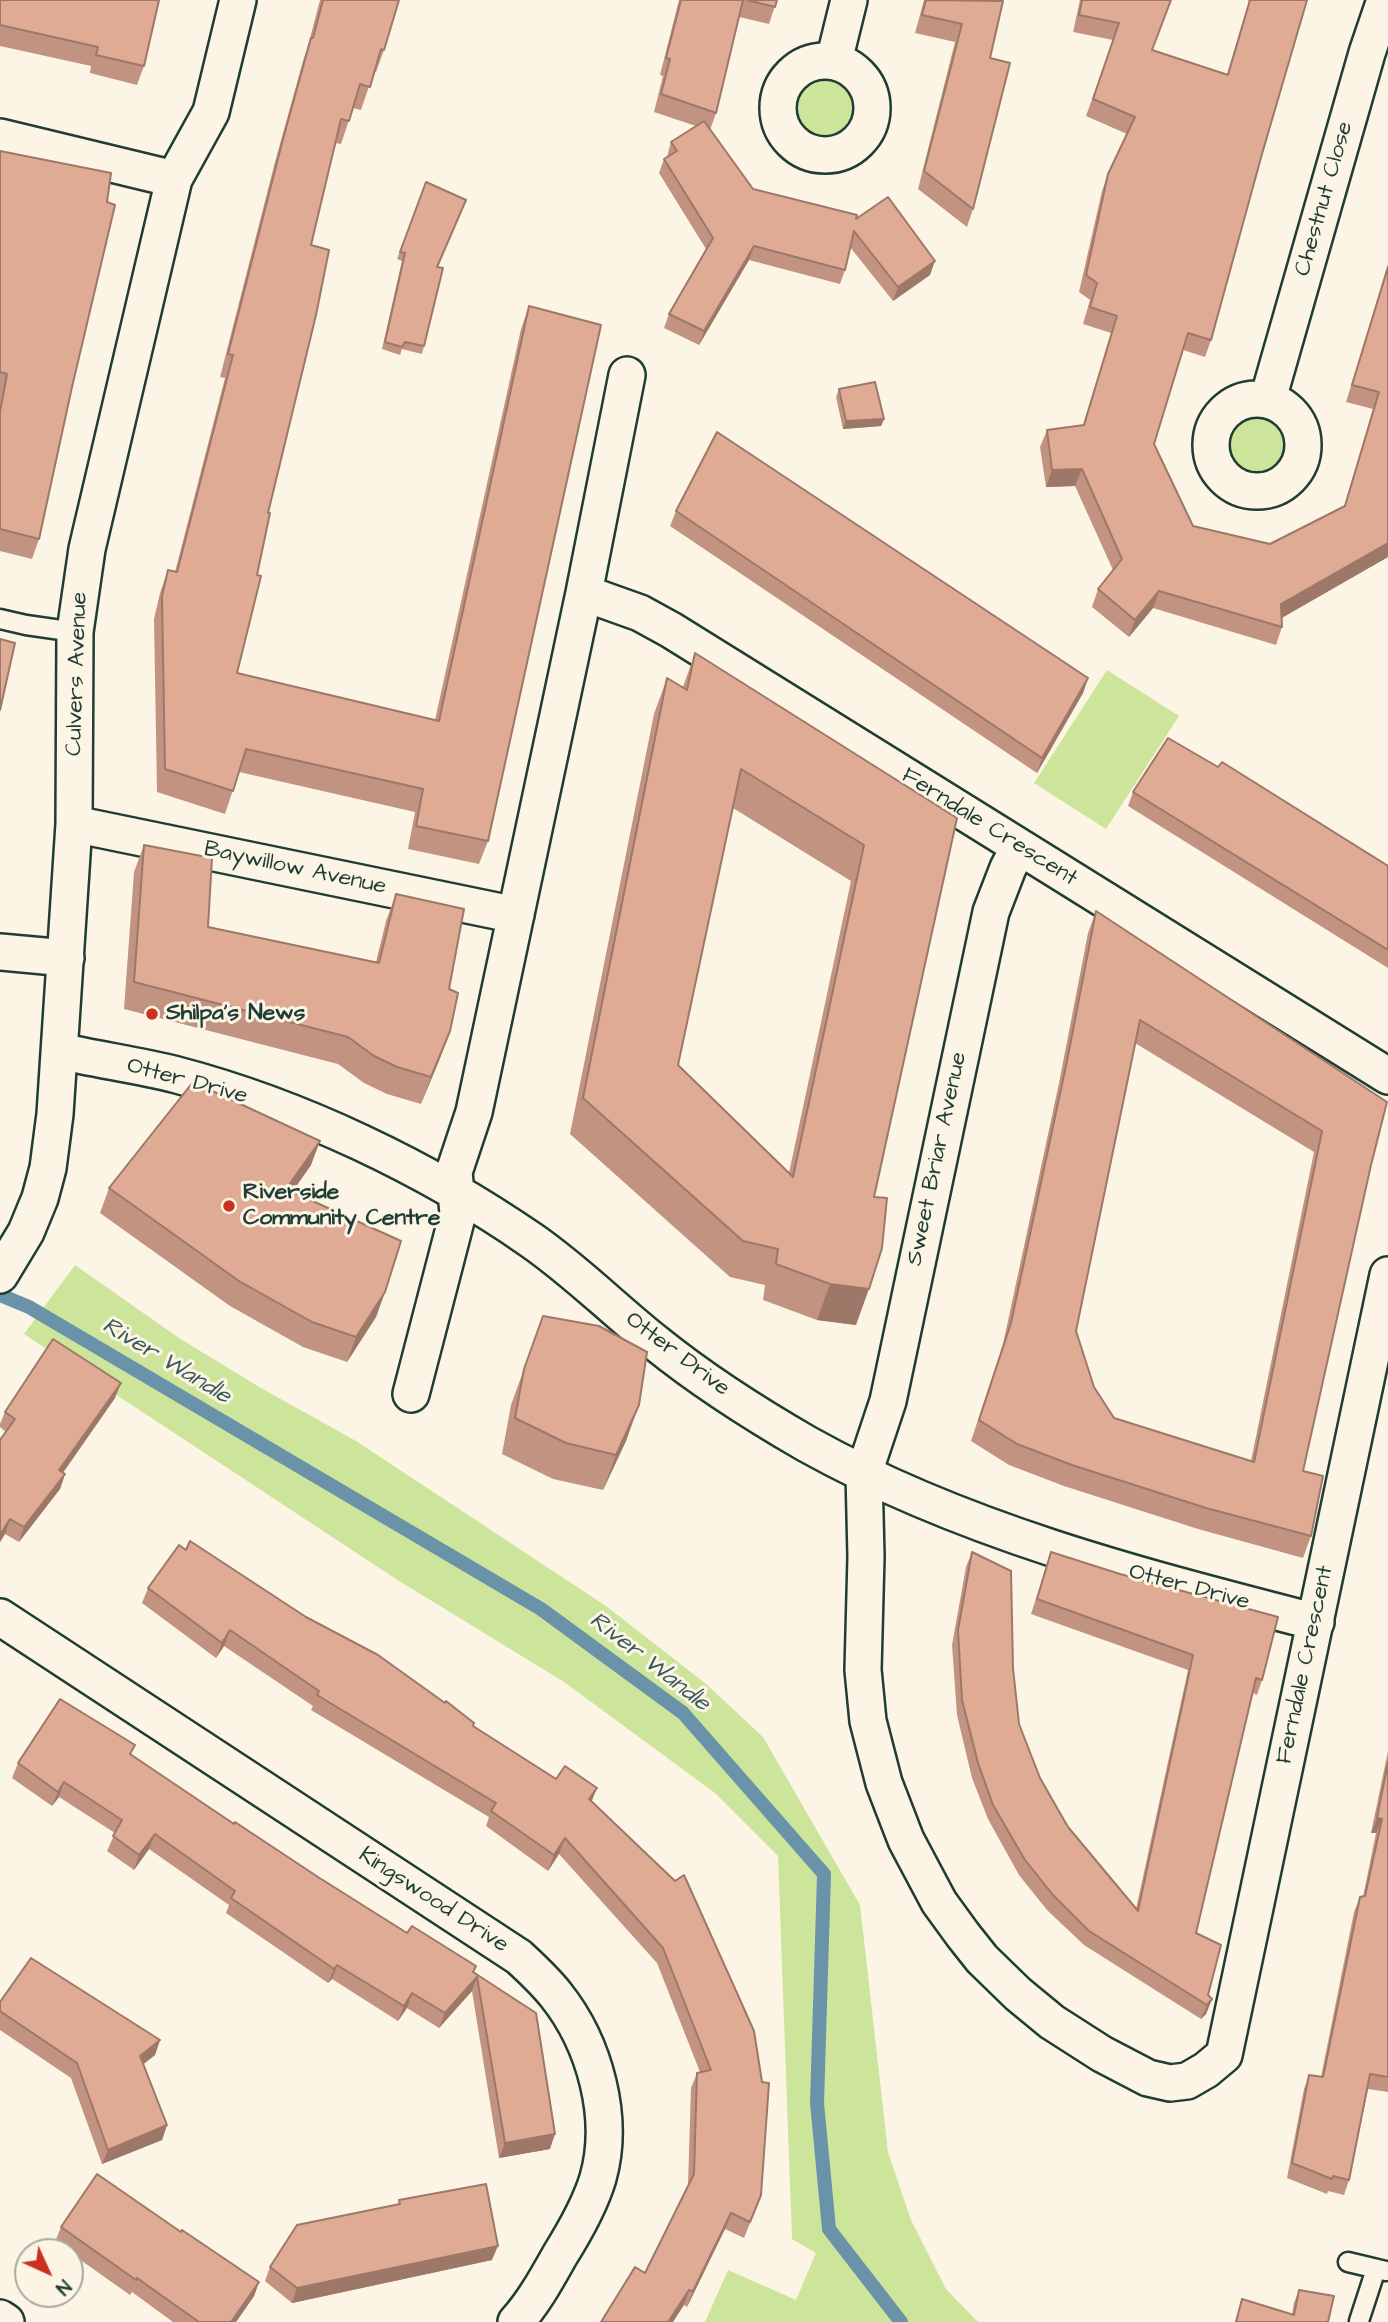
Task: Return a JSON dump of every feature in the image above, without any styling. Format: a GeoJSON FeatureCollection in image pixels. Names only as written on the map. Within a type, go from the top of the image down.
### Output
{"type":"FeatureCollection","features":[{"type":"Feature","properties":{"kind":"street","name":"Culvers Avenue"},"geometry":{"type":"LineString","coordinates":[[4,1270],[26,1232],[40,1198],[48,1168],[60,1051],[74,824],[75,632],[88,549],[174,179],[211,112],[238,0]]}},
{"type":"Feature","properties":{"kind":"street"},"geometry":{"type":"LineString","coordinates":[[834,61],[849,0]]}},
{"type":"Feature","properties":{"kind":"street","name":"Chestnut Close"},"geometry":{"type":"LineString","coordinates":[[1268,399],[1367,52],[1385,0]]}},
{"type":"Feature","properties":{"kind":"street"},"geometry":{"type":"LineString","coordinates":[[0,137],[174,179]]}},
{"type":"Feature","properties":{"kind":"street"},"geometry":{"type":"LineString","coordinates":[[411,1394],[458,1213],[454,1172],[474,1112],[584,593],[626,376]]}},
{"type":"Feature","properties":{"kind":"street","name":"Ferndale Crescent"},"geometry":{"type":"LineString","coordinates":[[584,593],[640,613],[671,630],[1388,1076]]}},
{"type":"Feature","properties":{"kind":"street","name":"Baywillow Avenue"},"geometry":{"type":"LineString","coordinates":[[74,824],[516,915]]}},
{"type":"Feature","properties":{"kind":"street","name":"Sweet Briar Avenue"},"geometry":{"type":"LineString","coordinates":[[1019,847],[1007,868],[991,912],[888,1401],[864,1473],[866,1557],[863,1670],[869,1721],[884,1783],[906,1840],[939,1902],[982,1959],[1018,1994],[1052,2022],[1102,2054],[1148,2078],[1170,2083],[1187,2081],[1224,2055]]}},
{"type":"Feature","properties":{"kind":"street"},"geometry":{"type":"LineString","coordinates":[[0,952],[66,958]]}},
{"type":"Feature","properties":{"kind":"street","name":"Otter Drive"},"geometry":{"type":"LineString","coordinates":[[60,1051],[175,1074],[258,1100],[303,1117],[378,1152],[508,1225],[585,1281],[653,1342],[702,1379],[808,1444],[929,1503],[1062,1552],[1173,1585],[1316,1622]]}},
{"type":"Feature","properties":{"kind":"street","name":"Ferndale Crescent"},"geometry":{"type":"LineString","coordinates":[[1224,2055],[1388,1275]]}},
{"type":"Feature","properties":{"kind":"street","name":"Kingswood Drive"},"geometry":{"type":"LineString","coordinates":[[0,1617],[519,1957],[558,1997],[589,2053],[603,2112],[604,2145],[598,2179],[581,2219],[531,2306],[516,2322]]}},
{"type":"Feature","properties":{"kind":"street"},"geometry":{"type":"LineString","coordinates":[[0,2318],[6,2322]]}},
{"type":"Feature","properties":{"kind":"lane"},"geometry":{"type":"LineString","coordinates":[[0,619],[75,632]]}},
{"type":"Feature","properties":{"kind":"lane"},"geometry":{"type":"LineString","coordinates":[[1348,2262],[1382,2270],[1359,2321]]}},
{"type":"Feature","properties":{"kind":"green space"},"geometry":{"type":"Polygon","coordinates":[[[825,81],[836,83],[849,94],[854,110],[852,121],[841,134],[825,139],[814,137],[801,126],[796,110],[798,99],[809,86],[825,81]]]}},
{"type":"Feature","properties":{"kind":"green space"},"geometry":{"type":"Polygon","coordinates":[[[1257,414],[1279,423],[1288,445],[1279,467],[1257,476],[1235,467],[1226,445],[1235,423],[1257,414]]]}},
{"type":"Feature","properties":{"kind":"green space"},"geometry":{"type":"Polygon","coordinates":[[[1107,670],[1179,716],[1106,829],[1034,783],[1107,670]]]}},
{"type":"Feature","properties":{"kind":"green space"},"geometry":{"type":"Polygon","coordinates":[[[75,1265],[179,1338],[356,1441],[606,1606],[705,1683],[763,1737],[860,1905],[888,2152],[911,2220],[946,2289],[978,2322],[705,2322],[728,2270],[796,2300],[816,2253],[792,2239],[778,1856],[715,1793],[564,1682],[396,1579],[24,1334],[75,1265]]]}},
{"type":"Feature","properties":{"kind":"building"},"geometry":{"type":"Polygon","coordinates":[[[0,0],[159,0],[144,66],[96,55],[98,47],[0,25],[0,0]]]}},
{"type":"Feature","properties":{"kind":"building"},"geometry":{"type":"Polygon","coordinates":[[[323,0],[399,0],[370,87],[360,84],[349,121],[341,119],[311,245],[329,250],[268,513],[257,575],[261,576],[237,673],[439,721],[529,306],[601,325],[488,841],[416,826],[423,789],[246,749],[233,791],[165,769],[162,596],[168,570],[177,572],[233,355],[228,354],[283,139],[323,0]]]}},
{"type":"Feature","properties":{"kind":"building"},"geometry":{"type":"Polygon","coordinates":[[[681,0],[743,0],[716,113],[661,94],[670,59],[666,58],[681,0]]]}},
{"type":"Feature","properties":{"kind":"building"},"geometry":{"type":"Polygon","coordinates":[[[747,0],[777,0],[775,7],[747,0]]]}},
{"type":"Feature","properties":{"kind":"building"},"geometry":{"type":"Polygon","coordinates":[[[926,0],[1003,1],[990,58],[1010,63],[973,209],[924,171],[962,24],[922,15],[926,0]]]}},
{"type":"Feature","properties":{"kind":"building"},"geometry":{"type":"Polygon","coordinates":[[[1082,0],[1171,0],[1152,50],[1228,75],[1250,0],[1307,0],[1211,340],[1188,333],[1154,444],[1193,526],[1270,544],[1345,506],[1379,392],[1352,385],[1388,267],[1388,543],[1281,604],[1282,627],[1159,591],[1135,620],[1098,589],[1122,559],[1082,469],[1052,470],[1047,430],[1084,425],[1117,316],[1090,307],[1097,283],[1086,275],[1108,174],[1135,117],[1093,99],[1119,23],[1079,15],[1082,0]]]}},
{"type":"Feature","properties":{"kind":"building"},"geometry":{"type":"Polygon","coordinates":[[[704,121],[753,189],[857,215],[856,219],[888,197],[935,261],[898,287],[854,231],[845,270],[754,246],[704,331],[669,314],[713,238],[664,159],[677,151],[671,142],[704,121]]]}},
{"type":"Feature","properties":{"kind":"building"},"geometry":{"type":"Polygon","coordinates":[[[0,151],[111,173],[107,202],[115,205],[39,539],[0,529],[0,412],[7,374],[0,372],[0,151]]]}},
{"type":"Feature","properties":{"kind":"building"},"geometry":{"type":"Polygon","coordinates":[[[426,182],[466,200],[437,267],[443,268],[424,346],[405,342],[402,347],[385,342],[405,253],[400,252],[426,182]]]}},
{"type":"Feature","properties":{"kind":"building"},"geometry":{"type":"Polygon","coordinates":[[[875,382],[884,419],[846,421],[839,389],[875,382]]]}},
{"type":"Feature","properties":{"kind":"building"},"geometry":{"type":"Polygon","coordinates":[[[717,432],[1088,678],[1042,758],[676,511],[717,432]]]}},
{"type":"Feature","properties":{"kind":"building"},"geometry":{"type":"Polygon","coordinates":[[[0,639],[15,643],[0,710],[0,639]]]}},
{"type":"Feature","properties":{"kind":"building"},"geometry":{"type":"Polygon","coordinates":[[[695,653],[957,818],[874,1197],[887,1198],[882,1248],[869,1289],[830,1284],[776,1264],[778,1249],[743,1241],[583,1098],[667,678],[687,690],[695,653]],[[741,769],[678,1065],[793,1177],[864,845],[741,769]]]}},
{"type":"Feature","properties":{"kind":"building"},"geometry":{"type":"Polygon","coordinates":[[[1168,738],[1218,767],[1222,762],[1388,866],[1388,950],[1133,792],[1168,738]]]}},
{"type":"Feature","properties":{"kind":"building"},"geometry":{"type":"Polygon","coordinates":[[[144,845],[212,858],[208,927],[379,963],[396,894],[464,909],[449,989],[458,993],[450,1031],[431,1077],[397,1067],[374,1056],[348,1037],[134,982],[144,845]]]}},
{"type":"Feature","properties":{"kind":"building"},"geometry":{"type":"Polygon","coordinates":[[[1096,911],[1387,1102],[1303,1471],[1323,1476],[1311,1536],[1206,1508],[1072,1465],[1017,1444],[979,1420],[1011,1323],[1096,911]],[[1140,1020],[1076,1331],[1094,1387],[1114,1418],[1254,1462],[1322,1131],[1140,1020]]]}},
{"type":"Feature","properties":{"kind":"building"},"geometry":{"type":"Polygon","coordinates":[[[193,1082],[320,1141],[286,1189],[401,1241],[385,1292],[356,1337],[312,1322],[239,1281],[109,1188],[193,1082]]]}},
{"type":"Feature","properties":{"kind":"building"},"geometry":{"type":"Polygon","coordinates":[[[543,1316],[599,1326],[647,1352],[639,1405],[616,1455],[566,1443],[515,1418],[524,1369],[543,1316]]]}},
{"type":"Feature","properties":{"kind":"building"},"geometry":{"type":"Polygon","coordinates":[[[53,1339],[121,1383],[59,1470],[65,1474],[24,1527],[10,1519],[0,1535],[0,1440],[15,1419],[5,1412],[53,1339]]]}},
{"type":"Feature","properties":{"kind":"building"},"geometry":{"type":"Polygon","coordinates":[[[190,1541],[306,1617],[378,1655],[445,1703],[446,1701],[474,1723],[473,1726],[556,1779],[565,1766],[597,1788],[589,1799],[675,1881],[684,1875],[754,2031],[762,2082],[769,2083],[761,2195],[750,2222],[731,2213],[693,2291],[689,2290],[668,2322],[601,2322],[635,2267],[645,2273],[694,2174],[697,2073],[711,2070],[663,1948],[565,1838],[554,1855],[491,1811],[496,1803],[317,1695],[319,1691],[230,1630],[222,1643],[148,1588],[179,1545],[186,1550],[190,1541]]]}},
{"type":"Feature","properties":{"kind":"building"},"geometry":{"type":"Polygon","coordinates":[[[972,1552],[1011,1571],[1013,1668],[1019,1724],[1040,1778],[1068,1827],[1138,1911],[1193,1655],[1037,1599],[1051,1552],[1120,1574],[1278,1617],[1262,1680],[1256,1678],[1196,1933],[1221,1945],[1208,1995],[1212,1999],[1207,2005],[1089,1931],[1053,1895],[1025,1860],[993,1805],[978,1763],[962,1700],[958,1630],[972,1552]]]}},
{"type":"Feature","properties":{"kind":"building"},"geometry":{"type":"Polygon","coordinates":[[[60,1699],[135,1745],[130,1754],[234,1824],[235,1822],[407,1933],[412,1926],[476,1966],[473,1972],[536,2013],[555,2134],[505,2143],[477,1977],[445,2013],[412,1993],[404,2006],[337,1965],[334,1969],[231,1898],[235,1891],[155,1834],[139,1855],[113,1836],[122,1820],[64,1782],[58,1792],[18,1763],[60,1699]]]}},
{"type":"Feature","properties":{"kind":"building"},"geometry":{"type":"Polygon","coordinates":[[[1388,1762],[1388,2077],[1370,2074],[1349,2180],[1333,2176],[1332,2179],[1292,2163],[1309,2075],[1323,2077],[1360,1897],[1365,1896],[1382,1819],[1377,1818],[1388,1762]]]}},
{"type":"Feature","properties":{"kind":"building"},"geometry":{"type":"Polygon","coordinates":[[[31,1958],[160,2040],[140,2056],[167,2125],[108,2150],[77,2063],[0,2011],[0,2002],[31,1958]]]}},
{"type":"Feature","properties":{"kind":"building"},"geometry":{"type":"Polygon","coordinates":[[[97,2174],[259,2282],[231,2322],[199,2322],[84,2243],[84,2238],[77,2238],[61,2227],[97,2174]]]}},
{"type":"Feature","properties":{"kind":"building"},"geometry":{"type":"Polygon","coordinates":[[[486,2184],[498,2246],[297,2288],[270,2267],[297,2225],[400,2204],[399,2200],[486,2184]]]}},
{"type":"Feature","properties":{"kind":"building"},"geometry":{"type":"Polygon","coordinates":[[[1299,2290],[1334,2296],[1328,2322],[1236,2322],[1242,2299],[1294,2315],[1299,2290]]]}},
{"type":"Feature","properties":{"kind":"waterway","name":"River Wandle"},"geometry":{"type":"LineString","coordinates":[[0,1295],[29,1307],[541,1609],[683,1713],[824,1874],[817,2103],[829,2229],[901,2322]]}},
{"type":"Feature","properties":{"kind":"place","name":"Shilpa's News"},"geometry":{"type":"Point","coordinates":[152,1014]}},
{"type":"Feature","properties":{"kind":"place","name":"Riverside Community Centre"},"geometry":{"type":"Point","coordinates":[229,1206]}}]}
